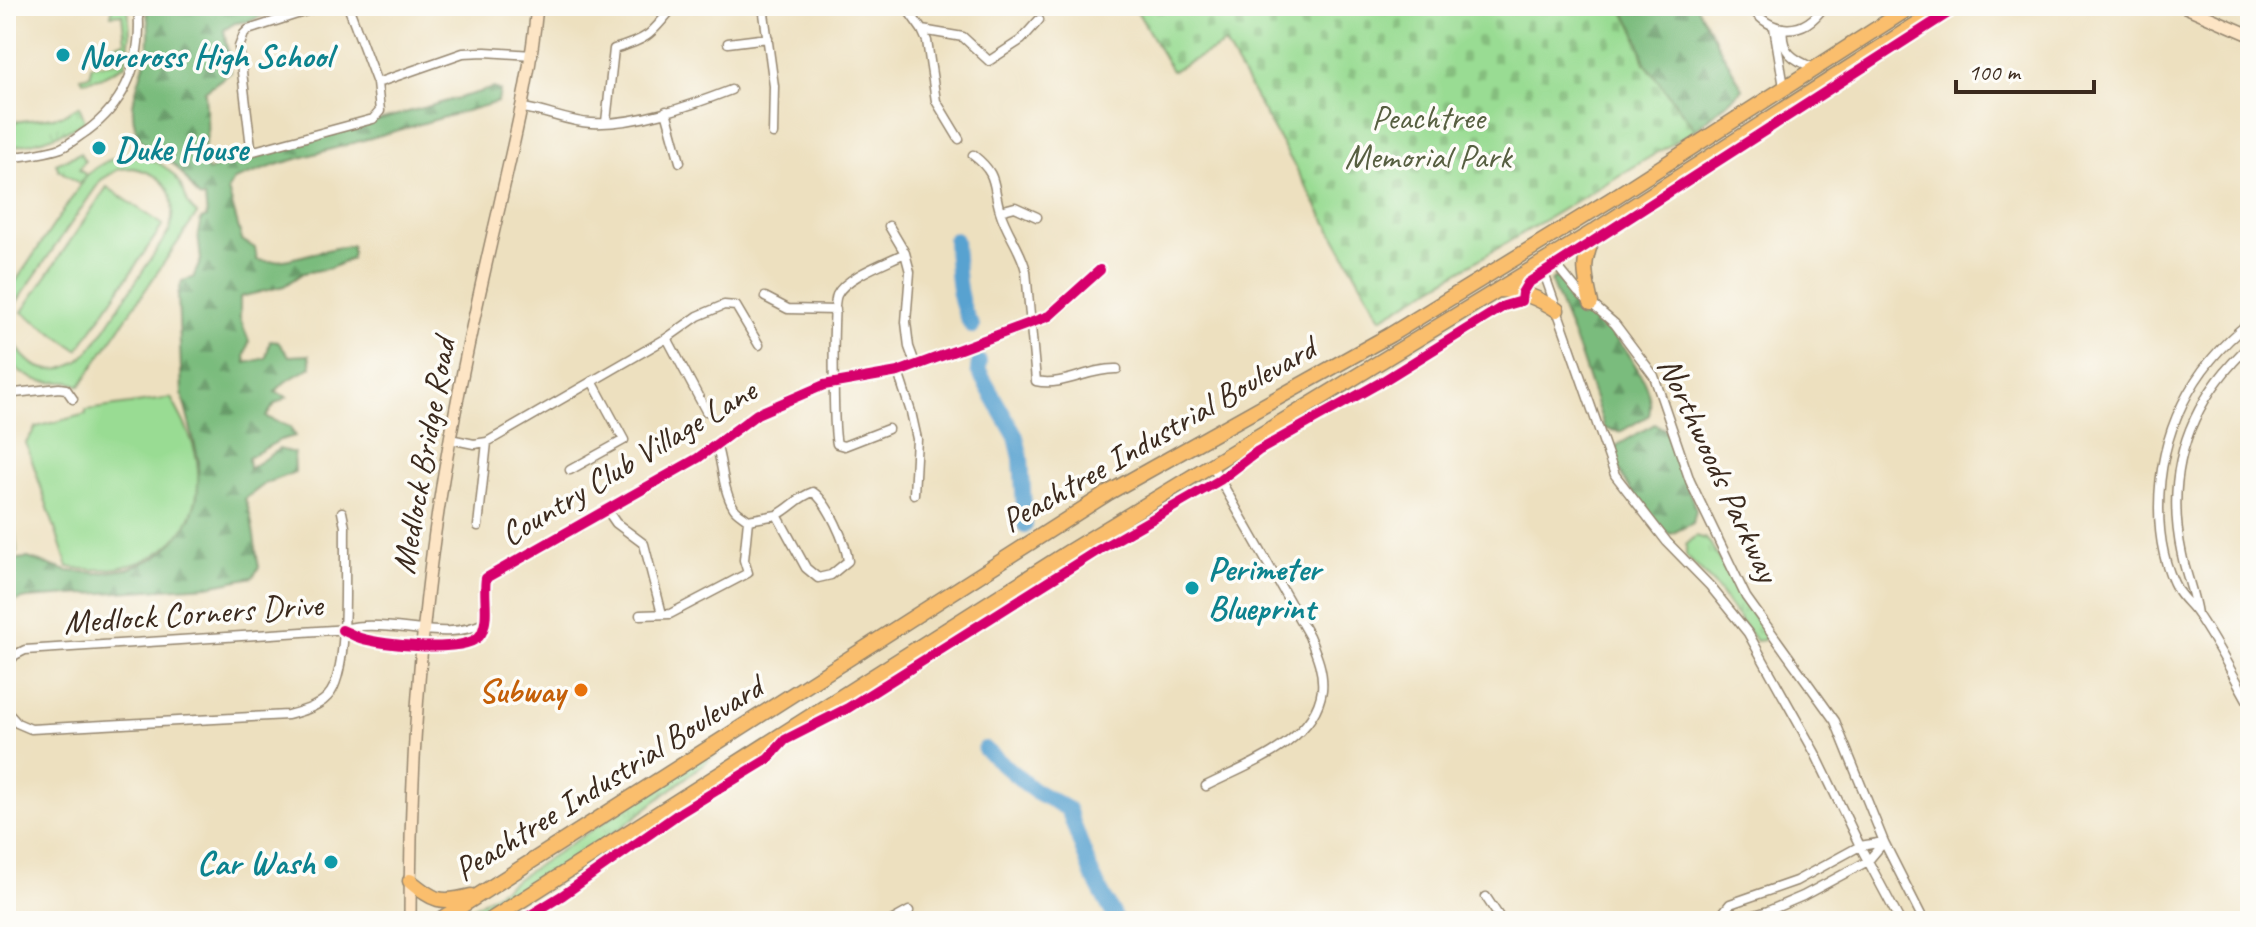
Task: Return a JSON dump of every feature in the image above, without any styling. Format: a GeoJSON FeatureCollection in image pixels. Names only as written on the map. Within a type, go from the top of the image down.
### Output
{"type":"FeatureCollection","features":[{"type":"Feature","properties":{"kind":"highway","name":"Peachtree Industrial Boulevard"},"geometry":{"type":"LineString","coordinates":[[438,921],[1108,493],[1390,335],[1610,200],[1912,6]]}},
{"type":"Feature","properties":{"kind":"highway","name":"Peachtree Industrial Boulevard"},"geometry":{"type":"LineString","coordinates":[[489,921],[1211,464],[1596,230],[1945,6]]}},
{"type":"Feature","properties":{"kind":"highway"},"geometry":{"type":"LineString","coordinates":[[1591,303],[1584,266],[1585,255],[1596,230]]}},
{"type":"Feature","properties":{"kind":"highway"},"geometry":{"type":"LineString","coordinates":[[1499,290],[1536,297],[1557,310]]}},
{"type":"Feature","properties":{"kind":"highway"},"geometry":{"type":"LineString","coordinates":[[410,881],[442,902],[483,893]]}},
{"type":"Feature","properties":{"kind":"main road","name":"Medlock Bridge Road"},"geometry":{"type":"LineString","coordinates":[[410,921],[413,766],[422,646],[450,439],[523,108],[533,55],[537,6]]}},
{"type":"Feature","properties":{"kind":"main road"},"geometry":{"type":"LineString","coordinates":[[2183,6],[2250,35]]}},
{"type":"Feature","properties":{"kind":"street"},"geometry":{"type":"LineString","coordinates":[[6,158],[64,147],[99,122],[119,100],[133,75],[140,46],[138,6]]}},
{"type":"Feature","properties":{"kind":"street"},"geometry":{"type":"LineString","coordinates":[[322,6],[248,30],[244,34],[239,47],[254,151],[373,119],[380,111],[377,83],[348,6]]}},
{"type":"Feature","properties":{"kind":"street"},"geometry":{"type":"LineString","coordinates":[[606,122],[614,49],[641,41],[674,6]]}},
{"type":"Feature","properties":{"kind":"street"},"geometry":{"type":"LineString","coordinates":[[763,6],[774,86],[773,134]]}},
{"type":"Feature","properties":{"kind":"street"},"geometry":{"type":"LineString","coordinates":[[905,6],[927,41],[936,101],[959,139]]}},
{"type":"Feature","properties":{"kind":"street"},"geometry":{"type":"LineString","coordinates":[[1750,6],[1759,18],[1778,28],[1799,28],[1818,16],[1824,6]]}},
{"type":"Feature","properties":{"kind":"street"},"geometry":{"type":"LineString","coordinates":[[922,30],[963,37],[989,61],[1021,40],[1039,20]]}},
{"type":"Feature","properties":{"kind":"street"},"geometry":{"type":"LineString","coordinates":[[1778,28],[1783,47],[1795,60],[1814,68]]}},
{"type":"Feature","properties":{"kind":"street"},"geometry":{"type":"LineString","coordinates":[[1778,28],[1784,87]]}},
{"type":"Feature","properties":{"kind":"street"},"geometry":{"type":"LineString","coordinates":[[728,43],[768,38]]}},
{"type":"Feature","properties":{"kind":"street"},"geometry":{"type":"LineString","coordinates":[[377,83],[463,53],[533,55]]}},
{"type":"Feature","properties":{"kind":"street"},"geometry":{"type":"LineString","coordinates":[[1779,57],[1789,53]]}},
{"type":"Feature","properties":{"kind":"street"},"geometry":{"type":"LineString","coordinates":[[523,108],[589,123],[606,122],[666,111],[731,90]]}},
{"type":"Feature","properties":{"kind":"street"},"geometry":{"type":"LineString","coordinates":[[666,111],[680,162]]}},
{"type":"Feature","properties":{"kind":"street"},"geometry":{"type":"LineString","coordinates":[[973,155],[993,177],[1000,211],[1026,271],[1036,381],[1058,382],[1100,368],[1117,369]]}},
{"type":"Feature","properties":{"kind":"street"},"geometry":{"type":"LineString","coordinates":[[1000,211],[1015,207],[1037,217]]}},
{"type":"Feature","properties":{"kind":"street"},"geometry":{"type":"LineString","coordinates":[[889,226],[905,253],[910,272],[908,335],[916,366]]}},
{"type":"Feature","properties":{"kind":"street"},"geometry":{"type":"LineString","coordinates":[[888,429],[844,446],[837,444],[834,383],[837,295],[848,282],[905,253]]}},
{"type":"Feature","properties":{"kind":"street","name":"Northwoods Parkway"},"geometry":{"type":"LineString","coordinates":[[1557,266],[1578,292],[1615,324],[1654,376],[1690,481],[1741,587],[1835,721],[1884,842],[1924,921]]}},
{"type":"Feature","properties":{"kind":"street","name":"Country Club Village Lane"},"geometry":{"type":"LineString","coordinates":[[486,622],[486,578],[698,458],[757,414],[824,385],[898,372],[1049,316],[1100,270]]}},
{"type":"Feature","properties":{"kind":"street","name":"Northwoods Parkway"},"geometry":{"type":"LineString","coordinates":[[1544,273],[1615,475],[1667,542],[1710,586],[1748,633],[1815,753],[1900,921]]}},
{"type":"Feature","properties":{"kind":"street"},"geometry":{"type":"LineString","coordinates":[[765,297],[788,309],[836,310]]}},
{"type":"Feature","properties":{"kind":"street"},"geometry":{"type":"LineString","coordinates":[[450,439],[474,444],[487,442],[667,338],[698,316],[724,305],[736,306],[759,345]]}},
{"type":"Feature","properties":{"kind":"street"},"geometry":{"type":"LineString","coordinates":[[2250,322],[2216,352],[2194,382],[2179,409],[2159,476],[2159,527],[2165,557],[2178,590],[2198,615],[2250,705]]}},
{"type":"Feature","properties":{"kind":"street"},"geometry":{"type":"LineString","coordinates":[[667,338],[706,411]]}},
{"type":"Feature","properties":{"kind":"street"},"geometry":{"type":"LineString","coordinates":[[2198,615],[2193,587],[2181,553],[2177,524],[2177,473],[2188,431],[2209,394],[2227,367],[2250,345]]}},
{"type":"Feature","properties":{"kind":"street"},"geometry":{"type":"LineString","coordinates":[[898,372],[917,439],[914,494]]}},
{"type":"Feature","properties":{"kind":"street"},"geometry":{"type":"LineString","coordinates":[[570,470],[624,440],[592,381]]}},
{"type":"Feature","properties":{"kind":"street"},"geometry":{"type":"LineString","coordinates":[[6,394],[59,388],[66,389],[73,399]]}},
{"type":"Feature","properties":{"kind":"street"},"geometry":{"type":"LineString","coordinates":[[478,526],[487,442]]}},
{"type":"Feature","properties":{"kind":"street"},"geometry":{"type":"LineString","coordinates":[[716,444],[734,510],[748,520],[777,515],[800,496],[813,492],[822,498],[847,550],[848,561],[831,575],[818,578],[806,568],[777,515]]}},
{"type":"Feature","properties":{"kind":"street"},"geometry":{"type":"LineString","coordinates":[[1206,786],[1295,737],[1311,718],[1322,691],[1321,666],[1309,636],[1211,464]]}},
{"type":"Feature","properties":{"kind":"street"},"geometry":{"type":"LineString","coordinates":[[607,510],[616,523],[644,544],[662,614]]}},
{"type":"Feature","properties":{"kind":"street","name":"Medlock Corners Drive"},"geometry":{"type":"LineString","coordinates":[[6,711],[17,723],[31,729],[288,715],[323,701],[331,693],[338,675],[345,527],[342,512]]}},
{"type":"Feature","properties":{"kind":"street"},"geometry":{"type":"LineString","coordinates":[[640,615],[670,614],[748,573],[744,560],[748,520]]}},
{"type":"Feature","properties":{"kind":"street"},"geometry":{"type":"LineString","coordinates":[[424,629],[453,633],[486,622]]}},
{"type":"Feature","properties":{"kind":"street"},"geometry":{"type":"LineString","coordinates":[[422,646],[451,648],[470,645],[481,637],[486,622]]}},
{"type":"Feature","properties":{"kind":"street","name":"Medlock Corners Drive"},"geometry":{"type":"LineString","coordinates":[[6,666],[15,655],[25,650],[342,630],[364,626],[424,629]]}},
{"type":"Feature","properties":{"kind":"street","name":"Medlock Corners Drive"},"geometry":{"type":"LineString","coordinates":[[342,630],[360,638],[422,646]]}},
{"type":"Feature","properties":{"kind":"street"},"geometry":{"type":"LineString","coordinates":[[1691,921],[1722,914],[1730,904],[1796,881],[1860,846],[1884,842]]}},
{"type":"Feature","properties":{"kind":"street"},"geometry":{"type":"LineString","coordinates":[[1722,914],[1735,921],[1803,896],[1868,861],[1884,842]]}},
{"type":"Feature","properties":{"kind":"street"},"geometry":{"type":"LineString","coordinates":[[1486,897],[1502,921]]}},
{"type":"Feature","properties":{"kind":"street"},"geometry":{"type":"LineString","coordinates":[[891,921],[909,911]]}},
{"type":"Feature","properties":{"kind":"green space"},"geometry":{"type":"Polygon","coordinates":[[[113,6],[128,6],[130,36],[125,65],[100,78],[83,81],[81,77],[91,75],[91,66],[121,62],[116,44],[125,42],[122,14],[111,15],[113,6]]]}},
{"type":"Feature","properties":{"kind":"green space"},"geometry":{"type":"Polygon","coordinates":[[[146,6],[286,6],[250,21],[235,23],[224,30],[231,72],[205,91],[207,129],[202,152],[208,171],[236,160],[494,88],[500,91],[498,102],[279,164],[234,180],[228,190],[242,240],[255,248],[257,260],[280,260],[352,246],[352,258],[331,268],[303,273],[284,286],[240,297],[240,318],[249,341],[246,363],[266,358],[270,341],[278,342],[289,356],[309,355],[311,367],[285,382],[275,392],[287,397],[275,404],[266,417],[290,427],[295,436],[280,440],[248,458],[249,469],[279,449],[294,453],[295,472],[266,483],[245,499],[259,567],[253,577],[208,586],[27,598],[6,603],[6,560],[28,558],[67,571],[99,573],[128,569],[155,558],[171,544],[191,517],[197,498],[199,462],[182,394],[178,295],[182,281],[193,278],[201,260],[198,234],[201,219],[207,217],[205,198],[199,197],[172,163],[148,149],[137,131],[133,104],[147,52],[149,29],[146,6]]]}},
{"type":"Feature","properties":{"kind":"green space","name":"Peachtree Memorial Park"},"geometry":{"type":"Polygon","coordinates":[[[1134,6],[1619,6],[1634,28],[1645,63],[1695,130],[1381,318],[1225,44],[1172,71],[1134,6]]]}},
{"type":"Feature","properties":{"kind":"green space"},"geometry":{"type":"Polygon","coordinates":[[[1619,6],[1696,6],[1743,89],[1695,130],[1645,63],[1634,28],[1619,6]]]}},
{"type":"Feature","properties":{"kind":"green space"},"geometry":{"type":"Polygon","coordinates":[[[79,106],[85,121],[47,139],[6,148],[6,123],[61,116],[79,106]]]}},
{"type":"Feature","properties":{"kind":"green space"},"geometry":{"type":"Polygon","coordinates":[[[80,153],[85,161],[79,169],[86,175],[80,184],[59,170],[56,164],[80,153]]]}},
{"type":"Feature","properties":{"kind":"green space"},"geometry":{"type":"Polygon","coordinates":[[[126,155],[145,158],[168,169],[197,214],[80,386],[34,379],[21,372],[6,357],[6,296],[88,174],[111,159],[126,155]],[[119,169],[101,180],[14,306],[12,326],[15,342],[23,356],[35,365],[49,370],[64,368],[79,360],[94,345],[170,230],[173,207],[168,189],[145,171],[119,169]]]}},
{"type":"Feature","properties":{"kind":"green space"},"geometry":{"type":"Polygon","coordinates":[[[107,187],[163,225],[78,350],[22,312],[107,187]]]}},
{"type":"Feature","properties":{"kind":"green space"},"geometry":{"type":"Polygon","coordinates":[[[1555,277],[1617,340],[1643,380],[1649,398],[1649,415],[1620,432],[1605,429],[1551,282],[1555,277]]]}},
{"type":"Feature","properties":{"kind":"green space"},"geometry":{"type":"Polygon","coordinates":[[[171,398],[190,436],[197,461],[198,490],[191,514],[180,534],[163,550],[143,561],[94,570],[68,567],[26,443],[36,427],[86,414],[86,410],[171,398]]]}},
{"type":"Feature","properties":{"kind":"green space"},"geometry":{"type":"Polygon","coordinates":[[[1655,424],[1666,430],[1696,510],[1693,523],[1671,534],[1656,523],[1638,501],[1615,458],[1616,446],[1655,424]]]}},
{"type":"Feature","properties":{"kind":"green space"},"geometry":{"type":"Polygon","coordinates":[[[6,494],[9,508],[13,509],[17,553],[6,559],[6,494]]]}},
{"type":"Feature","properties":{"kind":"green space"},"geometry":{"type":"Polygon","coordinates":[[[1696,536],[1710,543],[1741,599],[1763,628],[1764,640],[1756,641],[1714,584],[1686,556],[1686,545],[1696,536]]]}},
{"type":"Feature","properties":{"kind":"green space"},"geometry":{"type":"Polygon","coordinates":[[[712,751],[715,755],[621,828],[477,921],[453,921],[712,751]]]}},
{"type":"Feature","properties":{"kind":"waterway"},"geometry":{"type":"LineString","coordinates":[[955,240],[960,295],[972,326]]}},
{"type":"Feature","properties":{"kind":"waterway"},"geometry":{"type":"LineString","coordinates":[[979,362],[978,370],[1016,437],[1021,458],[1025,525]]}},
{"type":"Feature","properties":{"kind":"waterway"},"geometry":{"type":"LineString","coordinates":[[985,749],[1033,790],[1068,809],[1092,875],[1117,921]]}},
{"type":"Feature","properties":{"kind":"cycle path"},"geometry":{"type":"LineString","coordinates":[[521,921],[681,812],[768,759],[785,740],[848,708],[1100,549],[1220,480],[1258,451],[1383,381],[1504,306],[1521,301],[1528,283],[1959,6]]}},
{"type":"Feature","properties":{"kind":"cycle path"},"geometry":{"type":"LineString","coordinates":[[342,630],[371,641],[405,645],[443,646],[474,640],[484,628],[486,578],[698,458],[757,414],[824,385],[898,372],[1049,316],[1100,270]]}},
{"type":"Feature","properties":{"kind":"place","name":"Norcross High School"},"geometry":{"type":"Point","coordinates":[63,55]}},
{"type":"Feature","properties":{"kind":"place","name":"Duke House"},"geometry":{"type":"Point","coordinates":[99,148]}},
{"type":"Feature","properties":{"kind":"place","name":"Perimeter Blueprint"},"geometry":{"type":"Point","coordinates":[1192,588]}},
{"type":"Feature","properties":{"kind":"place","name":"Subway"},"geometry":{"type":"Point","coordinates":[581,690]}},
{"type":"Feature","properties":{"kind":"place","name":"Car Wash"},"geometry":{"type":"Point","coordinates":[331,862]}}]}
